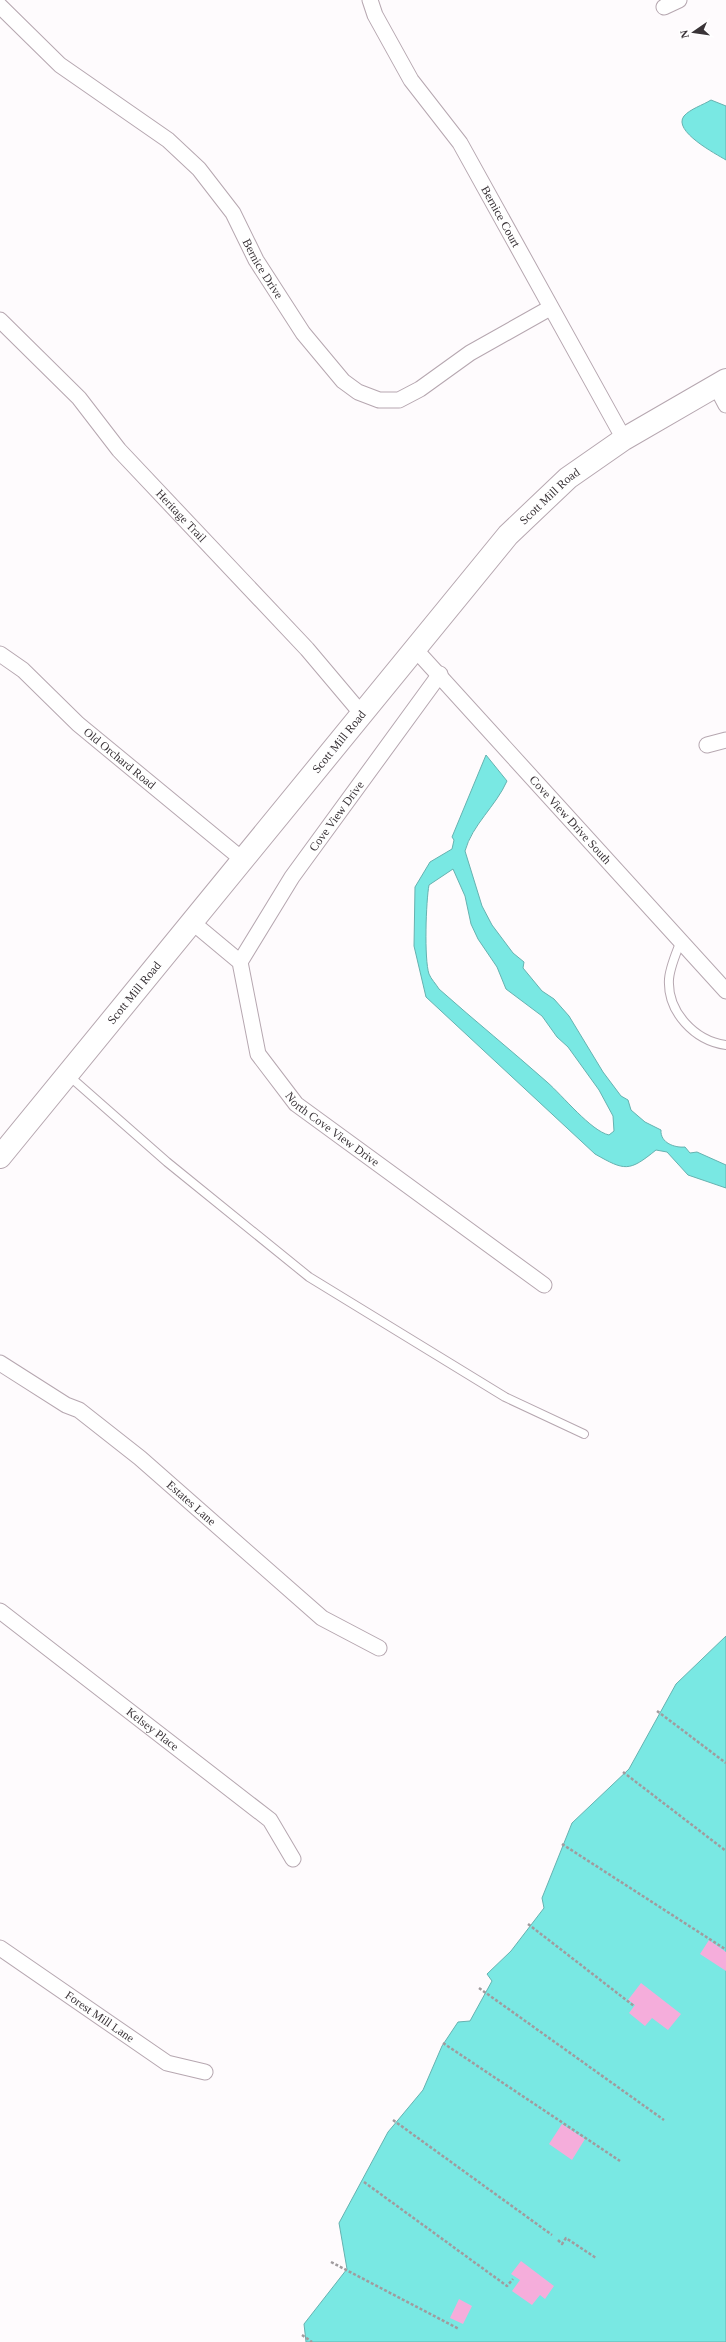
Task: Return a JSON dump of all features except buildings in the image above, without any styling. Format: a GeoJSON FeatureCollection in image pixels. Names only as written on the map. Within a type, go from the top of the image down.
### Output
{"type":"FeatureCollection","features":[{"type":"Feature","properties":{"kind":"street","name":"Bernice Court"},"geometry":{"type":"LineString","coordinates":[[370,0],[375,15],[412,80],[460,143],[550,308],[624,439]]}},
{"type":"Feature","properties":{"kind":"street"},"geometry":{"type":"LineString","coordinates":[[664,6],[679,0]]}},
{"type":"Feature","properties":{"kind":"street","name":"Bernice Drive"},"geometry":{"type":"LineString","coordinates":[[0,6],[60,65],[168,140],[199,170],[233,213],[256,260],[303,333],[343,381],[358,392],[379,400],[399,400],[420,389],[470,353],[550,308]]}},
{"type":"Feature","properties":{"kind":"street","name":"Heritage Trail"},"geometry":{"type":"LineString","coordinates":[[0,320],[79,398],[119,450],[307,650],[361,713]]}},
{"type":"Feature","properties":{"kind":"street","name":"Scott Mill Road"},"geometry":{"type":"LineString","coordinates":[[3,1146],[68,1075],[361,713],[508,536],[532,510],[568,478],[624,439],[723,390]]}},
{"type":"Feature","properties":{"kind":"street","name":"Cove View Drive South"},"geometry":{"type":"LineString","coordinates":[[415,649],[440,674],[726,991]]}},
{"type":"Feature","properties":{"kind":"street","name":"Old Orchard Road"},"geometry":{"type":"LineString","coordinates":[[0,654],[23,670],[78,724],[243,860]]}},
{"type":"Feature","properties":{"kind":"street","name":"Cove View Drive"},"geometry":{"type":"LineString","coordinates":[[240,962],[292,877],[440,674]]}},
{"type":"Feature","properties":{"kind":"street"},"geometry":{"type":"LineString","coordinates":[[707,745],[726,740]]}},
{"type":"Feature","properties":{"kind":"street"},"geometry":{"type":"LineString","coordinates":[[192,922],[240,962]]}},
{"type":"Feature","properties":{"kind":"street","name":"North Cove View Drive"},"geometry":{"type":"LineString","coordinates":[[240,962],[258,1054],[296,1104],[544,1285]]}},
{"type":"Feature","properties":{"kind":"street","name":"Estates Lane"},"geometry":{"type":"LineString","coordinates":[[0,1363],[66,1405],[79,1410],[140,1458],[322,1618],[379,1648]]}},
{"type":"Feature","properties":{"kind":"street","name":"Kelsey Place"},"geometry":{"type":"LineString","coordinates":[[0,1611],[270,1820],[293,1859]]}},
{"type":"Feature","properties":{"kind":"street","name":"Forest Mill Lane"},"geometry":{"type":"LineString","coordinates":[[0,1948],[167,2062],[205,2072]]}},
{"type":"Feature","properties":{"kind":"lane"},"geometry":{"type":"LineString","coordinates":[[681,941],[669,980],[671,997],[678,1014],[688,1027],[712,1044],[726,1045]]}},
{"type":"Feature","properties":{"kind":"lane"},"geometry":{"type":"LineString","coordinates":[[68,1075],[166,1162],[309,1277],[505,1397],[584,1434]]}},
{"type":"Feature","properties":{"kind":"path"},"geometry":{"type":"LineString","coordinates":[[657,1711],[726,1763]]}},
{"type":"Feature","properties":{"kind":"path"},"geometry":{"type":"LineString","coordinates":[[623,1772],[726,1851]]}},
{"type":"Feature","properties":{"kind":"path"},"geometry":{"type":"LineString","coordinates":[[562,1844],[725,1949]]}},
{"type":"Feature","properties":{"kind":"path"},"geometry":{"type":"LineString","coordinates":[[528,1924],[634,2006]]}},
{"type":"Feature","properties":{"kind":"path"},"geometry":{"type":"LineString","coordinates":[[479,1988],[664,2120]]}},
{"type":"Feature","properties":{"kind":"path"},"geometry":{"type":"LineString","coordinates":[[443,2043],[620,2161]]}},
{"type":"Feature","properties":{"kind":"path"},"geometry":{"type":"LineString","coordinates":[[393,2120],[552,2235]]}},
{"type":"Feature","properties":{"kind":"path"},"geometry":{"type":"LineString","coordinates":[[364,2182],[508,2286],[513,2279]]}},
{"type":"Feature","properties":{"kind":"path"},"geometry":{"type":"LineString","coordinates":[[558,2240],[562,2244],[566,2238],[596,2258]]}},
{"type":"Feature","properties":{"kind":"path"},"geometry":{"type":"LineString","coordinates":[[332,2262],[459,2329]]}},
{"type":"Feature","properties":{"kind":"path"},"geometry":{"type":"LineString","coordinates":[[302,2335],[312,2342]]}},
{"type":"Feature","properties":{"kind":"water"},"geometry":{"type":"Polygon","coordinates":[[[711,100],[726,106],[726,160],[689,135],[682,122],[684,116],[693,109],[711,100]]]}},
{"type":"Feature","properties":{"kind":"water"},"geometry":{"type":"Polygon","coordinates":[[[486,755],[507,781],[497,799],[478,824],[468,842],[465,851],[482,906],[492,925],[513,953],[524,962],[523,968],[542,991],[554,999],[569,1016],[603,1072],[621,1096],[628,1100],[631,1110],[645,1122],[661,1130],[661,1135],[669,1144],[677,1147],[685,1147],[690,1153],[697,1152],[726,1165],[726,1188],[688,1175],[667,1152],[656,1150],[639,1162],[627,1167],[613,1164],[595,1154],[426,997],[414,946],[415,887],[430,862],[452,849],[454,840],[452,837],[486,755]],[[453,869],[429,885],[426,916],[426,956],[427,967],[431,978],[439,989],[547,1082],[586,1120],[594,1127],[609,1135],[614,1131],[613,1116],[599,1090],[568,1047],[557,1037],[542,1016],[506,989],[497,967],[478,939],[471,924],[465,896],[453,869]]]}},
{"type":"Feature","properties":{"kind":"water"},"geometry":{"type":"Polygon","coordinates":[[[726,1636],[726,2342],[306,2342],[304,2324],[347,2269],[339,2223],[388,2132],[423,2090],[442,2046],[458,2022],[470,2021],[492,1981],[487,1974],[511,1951],[544,1908],[542,1898],[572,1823],[629,1769],[676,1684],[726,1636]]]}}]}
